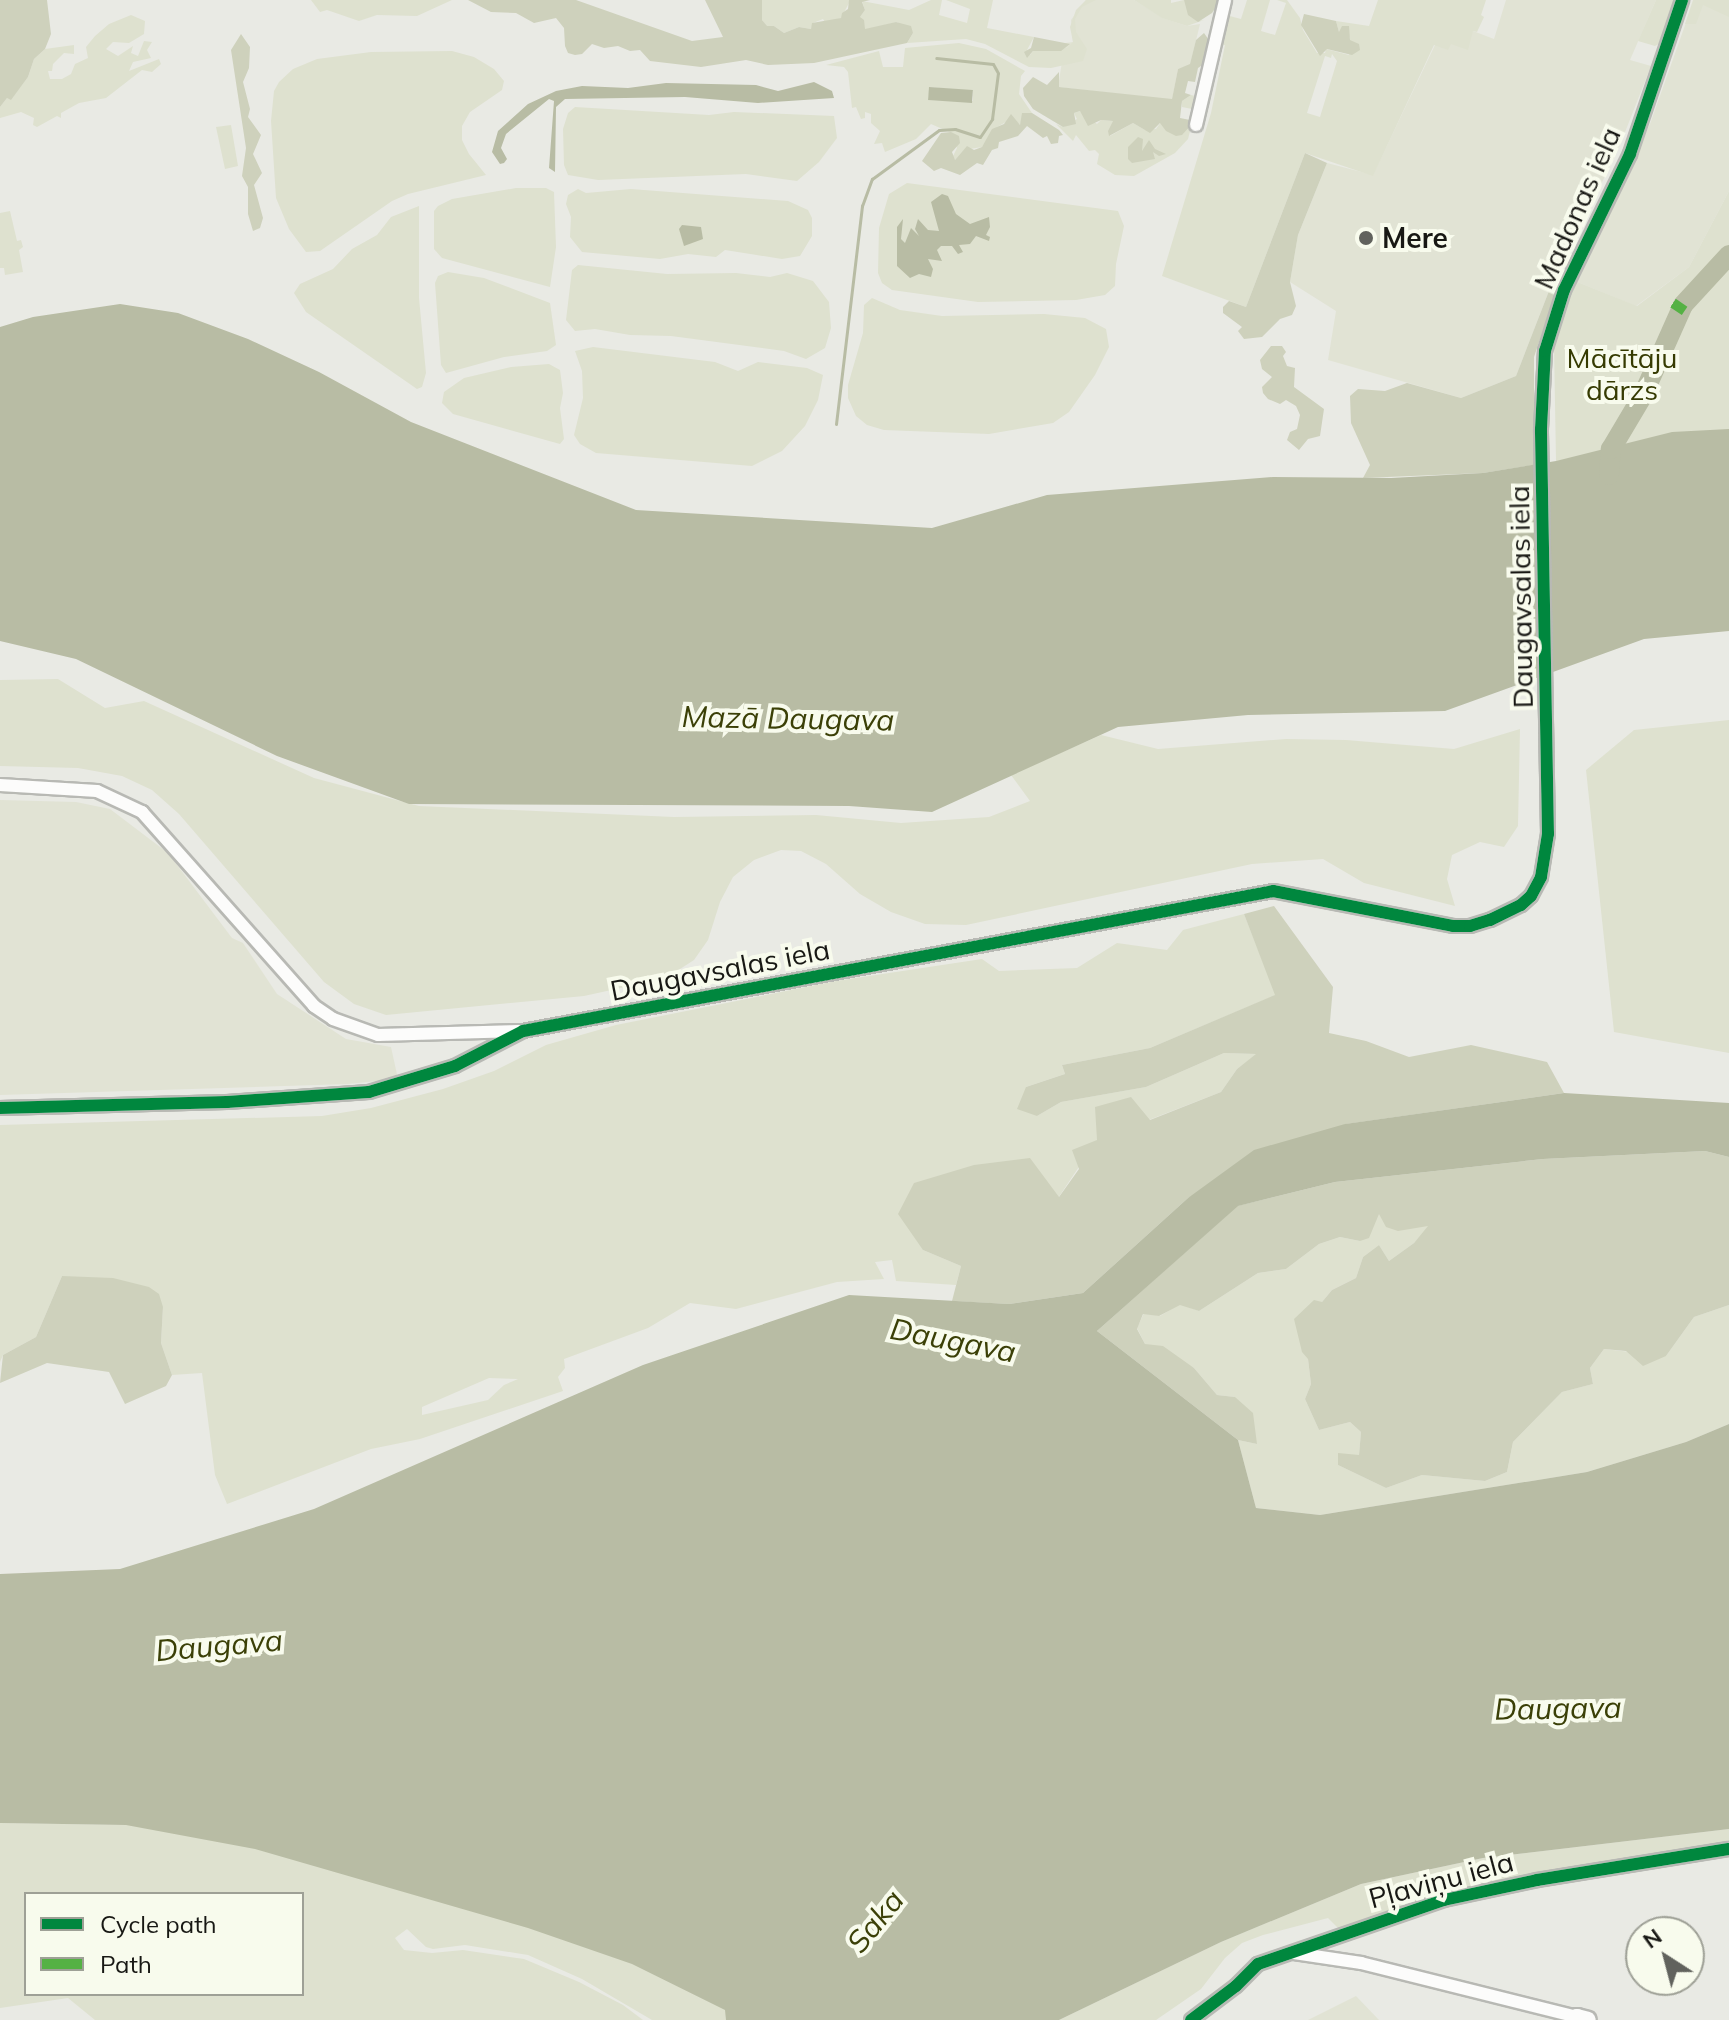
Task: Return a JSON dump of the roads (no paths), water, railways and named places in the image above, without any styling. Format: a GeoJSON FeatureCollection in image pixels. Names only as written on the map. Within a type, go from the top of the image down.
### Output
{"type":"FeatureCollection","features":[{"type":"Feature","properties":{"kind":"street"},"geometry":{"type":"LineString","coordinates":[[1196,125],[1225,0]]}},
{"type":"Feature","properties":{"kind":"street","name":"Madonas iela"},"geometry":{"type":"LineString","coordinates":[[1541,429],[1548,338],[1564,290],[1630,154],[1682,4]]}},
{"type":"Feature","properties":{"kind":"street","name":"Daugavsalas iela"},"geometry":{"type":"LineString","coordinates":[[0,785],[97,791],[142,812],[314,1006],[343,1024],[389,1036],[523,1031],[1273,891],[1453,926],[1470,926],[1508,912],[1531,896],[1547,853],[1541,429]]}},
{"type":"Feature","properties":{"kind":"street","name":"Daugavsalas iela"},"geometry":{"type":"LineString","coordinates":[[0,1108],[336,1097],[369,1092],[455,1066],[523,1031]]}},
{"type":"Feature","properties":{"kind":"street","name":"Pļaviņu iela"},"geometry":{"type":"LineString","coordinates":[[1191,2020],[1236,1986],[1258,1964],[1444,1900],[1537,1880],[1729,1849]]}},
{"type":"Feature","properties":{"kind":"street"},"geometry":{"type":"LineString","coordinates":[[1294,1953],[1361,1963],[1580,2019]]}},
{"type":"Feature","properties":{"kind":"water"},"geometry":{"type":"Polygon","coordinates":[[[814,82],[832,91],[834,98],[758,103],[685,97],[565,99],[556,107],[555,172],[549,168],[554,101],[549,99],[506,134],[501,148],[507,159],[504,163],[500,164],[492,152],[498,131],[528,104],[556,91],[582,86],[628,88],[666,83],[756,85],[778,91],[814,82]]]}},
{"type":"Feature","properties":{"kind":"water"},"geometry":{"type":"Polygon","coordinates":[[[929,87],[973,90],[972,103],[928,100],[929,87]]]}},
{"type":"Feature","properties":{"kind":"water"},"geometry":{"type":"Polygon","coordinates":[[[942,194],[948,196],[956,214],[970,224],[989,217],[990,227],[986,235],[990,237],[989,241],[976,236],[970,244],[959,245],[963,252],[958,254],[952,246],[941,246],[937,250],[942,261],[928,259],[933,269],[931,277],[919,274],[910,278],[897,266],[897,227],[903,219],[901,239],[905,243],[911,228],[919,236],[915,229],[918,219],[928,230],[939,231],[931,202],[942,194]]]}},
{"type":"Feature","properties":{"kind":"water"},"geometry":{"type":"Polygon","coordinates":[[[682,225],[701,227],[703,239],[684,246],[679,229],[682,225]]]}},
{"type":"Feature","properties":{"kind":"water","name":"Mazā Daugava"},"geometry":{"type":"Polygon","coordinates":[[[120,304],[178,313],[248,339],[319,372],[411,422],[636,510],[932,528],[1047,495],[1273,477],[1391,478],[1483,473],[1556,461],[1672,432],[1729,429],[1729,631],[1644,639],[1445,711],[1248,715],[1118,727],[932,812],[849,806],[409,804],[277,756],[76,659],[0,641],[0,327],[33,317],[120,304]]]}},
{"type":"Feature","properties":{"kind":"water"},"geometry":{"type":"Polygon","coordinates":[[[1564,1093],[1729,1103],[1729,1157],[1705,1151],[1543,1159],[1335,1182],[1238,1206],[1097,1331],[1238,1440],[1256,1508],[1320,1515],[1587,1472],[1686,1442],[1729,1424],[1729,1829],[1483,1858],[1361,1884],[1221,1942],[1059,2020],[726,2020],[725,2010],[632,1964],[528,1928],[255,1849],[126,1825],[0,1823],[0,1574],[120,1569],[314,1509],[643,1365],[849,1295],[1009,1304],[1083,1293],[1188,1198],[1254,1150],[1345,1124],[1564,1093]]]}},
{"type":"Feature","properties":{"kind":"waterway"},"geometry":{"type":"LineString","coordinates":[[836,424],[862,206],[872,179],[939,130],[955,129],[980,137],[992,119],[998,73],[993,64],[936,58]]}},
{"type":"Feature","properties":{"kind":"waterway"},"geometry":{"type":"LineString","coordinates":[[1609,475],[1611,449],[1643,395],[1683,305],[1729,255]]}},
{"type":"Feature","properties":{"kind":"place","name":"Mere"},"geometry":{"type":"Point","coordinates":[1366,238]}},
{"type":"Feature","properties":{"kind":"park label","name":"Mācītāju dārzs"},"geometry":{"type":"Point","coordinates":[1622,374]}},
{"type":"Feature","properties":{"kind":"water label","name":"Daugava"},"geometry":{"type":"Point","coordinates":[953,1340]}},
{"type":"Feature","properties":{"kind":"water label","name":"Daugava"},"geometry":{"type":"Point","coordinates":[219,1645]}},
{"type":"Feature","properties":{"kind":"water label","name":"Daugava"},"geometry":{"type":"Point","coordinates":[1558,1708]}},
{"type":"Feature","properties":{"kind":"water label","name":"Saka"},"geometry":{"type":"Point","coordinates":[875,1921]}}]}
